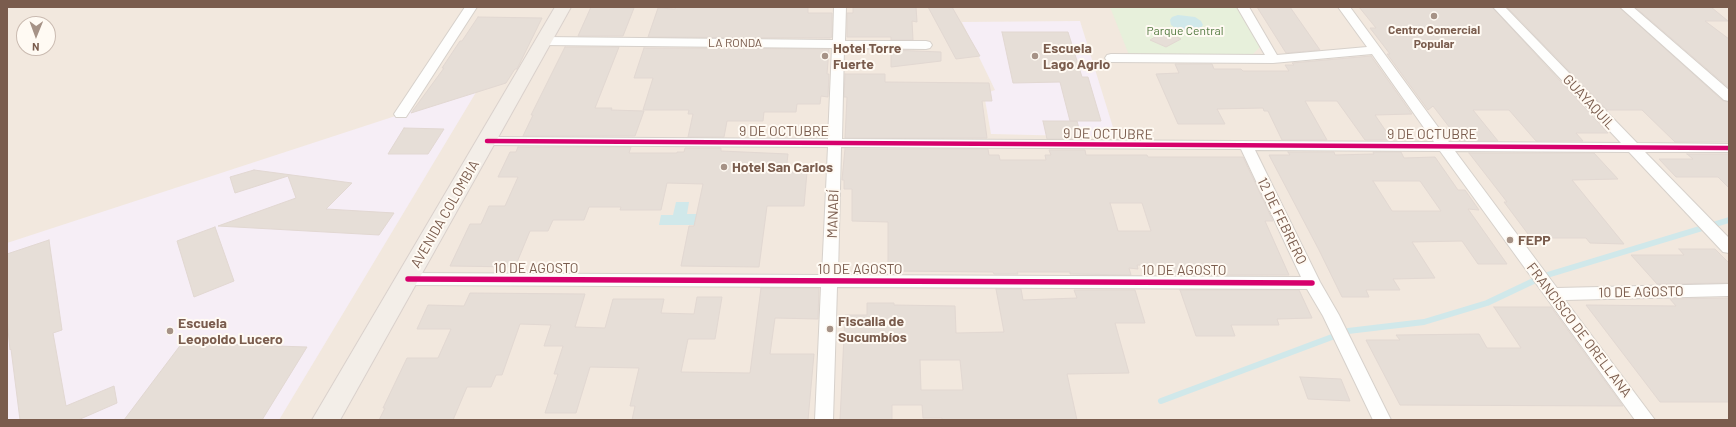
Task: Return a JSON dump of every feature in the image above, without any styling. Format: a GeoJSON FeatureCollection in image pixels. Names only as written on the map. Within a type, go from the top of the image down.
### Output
{"type":"FeatureCollection","features":[{"type":"Feature","properties":{"kind":"main road","name":"AVENIDA COLOMBIA"},"geometry":{"type":"LineString","coordinates":[[326,420],[563,7]]}},
{"type":"Feature","properties":{"kind":"street"},"geometry":{"type":"LineString","coordinates":[[401,114],[471,7]]}},
{"type":"Feature","properties":{"kind":"street","name":"MANABÍ"},"geometry":{"type":"LineString","coordinates":[[824,420],[840,7]]}},
{"type":"Feature","properties":{"kind":"street"},"geometry":{"type":"LineString","coordinates":[[1243,7],[1273,59]]}},
{"type":"Feature","properties":{"kind":"street","name":"FRANCISCO DE ORELLANA"},"geometry":{"type":"LineString","coordinates":[[1344,7],[1526,259],[1646,420]]}},
{"type":"Feature","properties":{"kind":"street","name":"GUAYAQUIL"},"geometry":{"type":"LineString","coordinates":[[1499,7],[1725,244]]}},
{"type":"Feature","properties":{"kind":"street"},"geometry":{"type":"LineString","coordinates":[[1626,7],[1729,97]]}},
{"type":"Feature","properties":{"kind":"street","name":"LA RONDA"},"geometry":{"type":"LineString","coordinates":[[544,41],[926,45]]}},
{"type":"Feature","properties":{"kind":"street"},"geometry":{"type":"LineString","coordinates":[[1111,58],[1273,59],[1374,50]]}},
{"type":"Feature","properties":{"kind":"street","name":"9 DE OCTUBRE"},"geometry":{"type":"LineString","coordinates":[[487,141],[1247,147],[1444,146],[1729,148]]}},
{"type":"Feature","properties":{"kind":"street","name":"12 DE FEBRERO"},"geometry":{"type":"LineString","coordinates":[[1247,147],[1312,283],[1330,315],[1382,420]]}},
{"type":"Feature","properties":{"kind":"street","name":"10 DE AGOSTO"},"geometry":{"type":"LineString","coordinates":[[408,279],[1312,283]]}},
{"type":"Feature","properties":{"kind":"street","name":"10 DE AGOSTO"},"geometry":{"type":"LineString","coordinates":[[1553,294],[1729,290]]}},
{"type":"Feature","properties":{"kind":"shaded area"},"geometry":{"type":"Polygon","coordinates":[[[7,7],[1729,7],[1729,420],[7,420],[7,7]]]}},
{"type":"Feature","properties":{"kind":"shaded area","name":"Escuela Lago Agrio"},"geometry":{"type":"Polygon","coordinates":[[[1080,21],[1116,137],[991,134],[984,94],[995,90],[962,22],[1080,21]]]}},
{"type":"Feature","properties":{"kind":"shaded area","name":"Escuela Leopoldo Lucero"},"geometry":{"type":"Polygon","coordinates":[[[478,89],[279,420],[7,420],[7,243],[478,89]]]}},
{"type":"Feature","properties":{"kind":"green space","name":"Parque Central"},"geometry":{"type":"Polygon","coordinates":[[[1110,7],[1238,7],[1260,47],[1251,56],[1129,55],[1110,7]]]}},
{"type":"Feature","properties":{"kind":"water"},"geometry":{"type":"Polygon","coordinates":[[[1178,15],[1195,17],[1201,21],[1203,25],[1200,29],[1194,31],[1177,29],[1171,25],[1170,20],[1172,17],[1178,15]]]}},
{"type":"Feature","properties":{"kind":"water"},"geometry":{"type":"Polygon","coordinates":[[[676,202],[689,202],[687,214],[697,214],[695,225],[659,225],[661,215],[673,215],[676,202]]]}},
{"type":"Feature","properties":{"kind":"building"},"geometry":{"type":"Polygon","coordinates":[[[591,7],[634,8],[623,36],[578,36],[591,7]]]}},
{"type":"Feature","properties":{"kind":"building"},"geometry":{"type":"Polygon","coordinates":[[[676,7],[808,7],[808,13],[832,13],[832,37],[648,37],[658,8],[675,9],[676,7]]]}},
{"type":"Feature","properties":{"kind":"building"},"geometry":{"type":"Polygon","coordinates":[[[853,7],[916,7],[917,22],[912,21],[913,40],[891,40],[891,37],[847,37],[847,13],[853,13],[853,7]]]}},
{"type":"Feature","properties":{"kind":"building"},"geometry":{"type":"Polygon","coordinates":[[[928,7],[952,7],[980,56],[956,59],[928,7]]]}},
{"type":"Feature","properties":{"kind":"building"},"geometry":{"type":"Polygon","coordinates":[[[1257,7],[1290,7],[1320,50],[1286,53],[1257,7]]]}},
{"type":"Feature","properties":{"kind":"building"},"geometry":{"type":"Polygon","coordinates":[[[1359,7],[1492,7],[1608,133],[1576,133],[1583,141],[1536,141],[1509,110],[1473,110],[1498,141],[1460,141],[1433,106],[1428,110],[1387,54],[1390,54],[1370,28],[1376,28],[1359,7]]]}},
{"type":"Feature","properties":{"kind":"building"},"geometry":{"type":"Polygon","coordinates":[[[1507,7],[1619,7],[1723,101],[1729,102],[1729,142],[1675,142],[1642,110],[1607,110],[1507,7]]]}},
{"type":"Feature","properties":{"kind":"building"},"geometry":{"type":"Polygon","coordinates":[[[1635,7],[1711,7],[1728,21],[1705,21],[1729,39],[1729,88],[1635,7]]]}},
{"type":"Feature","properties":{"kind":"building"},"geometry":{"type":"Polygon","coordinates":[[[478,17],[542,18],[517,69],[515,69],[506,83],[411,113],[444,68],[442,68],[478,17]]]}},
{"type":"Feature","properties":{"kind":"building"},"geometry":{"type":"Polygon","coordinates":[[[1165,31],[1181,39],[1166,47],[1150,40],[1165,31]]]}},
{"type":"Feature","properties":{"kind":"building"},"geometry":{"type":"Polygon","coordinates":[[[1002,32],[1068,32],[1082,77],[1088,77],[1101,121],[1070,121],[1060,82],[1013,83],[1002,32]]]}},
{"type":"Feature","properties":{"kind":"building"},"geometry":{"type":"Polygon","coordinates":[[[565,47],[619,47],[595,108],[644,111],[635,136],[523,136],[533,115],[531,115],[565,47]]]}},
{"type":"Feature","properties":{"kind":"building"},"geometry":{"type":"Polygon","coordinates":[[[644,48],[829,49],[827,74],[829,74],[828,97],[821,96],[820,104],[797,104],[796,112],[764,112],[763,121],[727,121],[724,137],[688,137],[693,114],[688,114],[689,110],[643,110],[653,78],[634,78],[644,48]]]}},
{"type":"Feature","properties":{"kind":"building"},"geometry":{"type":"Polygon","coordinates":[[[891,50],[941,52],[941,61],[891,67],[891,50]]]}},
{"type":"Feature","properties":{"kind":"building"},"geometry":{"type":"Polygon","coordinates":[[[1371,56],[1412,114],[1375,115],[1392,140],[1365,140],[1337,101],[1305,101],[1327,140],[1282,140],[1268,111],[1264,111],[1263,108],[1217,109],[1225,124],[1178,124],[1156,74],[1179,73],[1175,64],[1212,64],[1214,69],[1241,69],[1243,71],[1289,71],[1285,65],[1294,65],[1292,63],[1371,56]]]}},
{"type":"Feature","properties":{"kind":"building"},"geometry":{"type":"Polygon","coordinates":[[[845,74],[885,74],[885,82],[989,83],[992,101],[982,101],[987,138],[845,138],[847,97],[844,97],[845,74]]]}},
{"type":"Feature","properties":{"kind":"building"},"geometry":{"type":"Polygon","coordinates":[[[1043,121],[1077,121],[1082,139],[1047,139],[1043,121]]]}},
{"type":"Feature","properties":{"kind":"building"},"geometry":{"type":"Polygon","coordinates":[[[404,128],[444,129],[428,154],[388,154],[404,128]]]}},
{"type":"Feature","properties":{"kind":"building"},"geometry":{"type":"Polygon","coordinates":[[[518,147],[631,147],[629,153],[677,153],[684,152],[685,148],[721,148],[721,151],[788,154],[786,172],[807,172],[804,206],[767,206],[759,267],[681,266],[689,226],[694,226],[703,184],[667,183],[661,210],[620,210],[621,207],[589,207],[584,220],[553,220],[548,231],[530,231],[515,267],[450,266],[470,224],[481,224],[489,206],[505,206],[518,177],[498,177],[510,152],[516,152],[518,147]]]}},
{"type":"Feature","properties":{"kind":"building"},"geometry":{"type":"Polygon","coordinates":[[[845,149],[988,149],[989,155],[999,155],[1000,160],[1046,160],[1045,155],[1051,155],[1049,150],[1085,150],[1086,155],[1147,155],[1148,157],[1243,157],[1273,221],[1265,221],[1289,275],[1175,275],[1172,266],[1137,265],[1138,269],[1129,268],[1131,275],[1070,274],[1070,272],[1017,272],[1018,274],[994,274],[993,272],[888,271],[888,222],[852,221],[852,189],[844,189],[844,180],[842,180],[845,149]],[[1110,203],[1118,231],[1151,231],[1142,203],[1110,203]]]}},
{"type":"Feature","properties":{"kind":"building"},"geometry":{"type":"Polygon","coordinates":[[[1288,152],[1334,152],[1335,155],[1374,154],[1373,152],[1401,152],[1404,158],[1435,157],[1458,190],[1465,190],[1479,210],[1468,209],[1507,264],[1478,264],[1462,241],[1412,242],[1435,278],[1393,279],[1400,290],[1366,290],[1369,297],[1342,297],[1269,155],[1290,155],[1288,152]],[[1373,181],[1392,211],[1441,211],[1420,181],[1373,181]]]}},
{"type":"Feature","properties":{"kind":"building"},"geometry":{"type":"Polygon","coordinates":[[[1469,153],[1594,153],[1618,179],[1572,180],[1624,244],[1590,243],[1586,238],[1531,238],[1504,202],[1507,202],[1469,153]]]}},
{"type":"Feature","properties":{"kind":"building"},"geometry":{"type":"Polygon","coordinates":[[[1687,154],[1729,154],[1729,188],[1718,177],[1676,177],[1659,159],[1693,159],[1687,154]]]}},
{"type":"Feature","properties":{"kind":"building"},"geometry":{"type":"Polygon","coordinates":[[[254,170],[352,183],[326,209],[394,213],[379,235],[218,226],[296,198],[288,176],[235,193],[230,177],[254,170]]]}},
{"type":"Feature","properties":{"kind":"building"},"geometry":{"type":"Polygon","coordinates":[[[215,227],[234,281],[194,297],[177,241],[215,227]]]}},
{"type":"Feature","properties":{"kind":"building"},"geometry":{"type":"Polygon","coordinates":[[[49,240],[62,330],[53,333],[66,406],[114,386],[117,403],[78,420],[20,420],[7,319],[7,254],[49,240]]]}},
{"type":"Feature","properties":{"kind":"building"},"geometry":{"type":"Polygon","coordinates":[[[1679,249],[1715,249],[1729,263],[1729,283],[1657,284],[1631,255],[1684,255],[1679,249]]]}},
{"type":"Feature","properties":{"kind":"building"},"geometry":{"type":"Polygon","coordinates":[[[761,288],[819,288],[818,319],[775,318],[770,354],[814,354],[808,420],[632,420],[635,406],[630,406],[639,368],[590,367],[576,413],[545,413],[558,374],[554,374],[563,346],[544,346],[551,325],[520,324],[502,375],[496,375],[491,387],[467,387],[453,420],[379,420],[385,408],[383,408],[407,358],[438,358],[451,329],[417,329],[428,305],[464,306],[470,293],[585,294],[575,327],[605,328],[613,299],[664,299],[661,313],[694,314],[697,297],[722,297],[715,339],[688,339],[681,372],[750,373],[761,288]]]}},
{"type":"Feature","properties":{"kind":"building"},"geometry":{"type":"Polygon","coordinates":[[[996,289],[1021,289],[1023,300],[1077,298],[1074,290],[1135,290],[1145,323],[1115,323],[1129,373],[1067,374],[1077,420],[942,420],[942,418],[923,418],[922,405],[892,405],[892,420],[840,420],[845,315],[867,315],[867,303],[955,306],[956,333],[1004,332],[996,289]],[[920,360],[921,390],[963,390],[960,360],[920,360]]]}},
{"type":"Feature","properties":{"kind":"building"},"geometry":{"type":"Polygon","coordinates":[[[1180,290],[1299,290],[1312,318],[1277,319],[1279,325],[1231,325],[1235,336],[1196,336],[1180,290]]]}},
{"type":"Feature","properties":{"kind":"building"},"geometry":{"type":"Polygon","coordinates":[[[1729,298],[1729,402],[1660,402],[1586,305],[1676,306],[1670,299],[1729,298]]]}},
{"type":"Feature","properties":{"kind":"building"},"geometry":{"type":"Polygon","coordinates":[[[1494,307],[1551,307],[1623,406],[1400,405],[1366,340],[1400,340],[1396,335],[1479,334],[1487,348],[1521,348],[1494,307]]]}},
{"type":"Feature","properties":{"kind":"building"},"geometry":{"type":"Polygon","coordinates":[[[182,343],[307,347],[262,420],[124,420],[182,343]]]}},
{"type":"Feature","properties":{"kind":"building"},"geometry":{"type":"Polygon","coordinates":[[[1300,377],[1341,379],[1350,401],[1308,399],[1300,377]]]}},
{"type":"Feature","properties":{"kind":"waterway"},"geometry":{"type":"LineString","coordinates":[[1161,401],[1348,331],[1424,322],[1487,303],[1544,276],[1729,220]]}},
{"type":"Feature","properties":{"kind":"cycle path"},"geometry":{"type":"LineString","coordinates":[[487,141],[1729,148]]}},
{"type":"Feature","properties":{"kind":"cycle path"},"geometry":{"type":"LineString","coordinates":[[408,279],[1312,283]]}},
{"type":"Feature","properties":{"kind":"place","name":"Centro Comercial Popular"},"geometry":{"type":"Point","coordinates":[1434,16]}},
{"type":"Feature","properties":{"kind":"place","name":"Hotel Torre Fuerte"},"geometry":{"type":"Point","coordinates":[825,56]}},
{"type":"Feature","properties":{"kind":"place","name":"Escuela Lago Agrio"},"geometry":{"type":"Point","coordinates":[1035,56]}},
{"type":"Feature","properties":{"kind":"place","name":"Hotel San Carlos"},"geometry":{"type":"Point","coordinates":[724,167]}},
{"type":"Feature","properties":{"kind":"place","name":"FEPP"},"geometry":{"type":"Point","coordinates":[1510,240]}},
{"type":"Feature","properties":{"kind":"place","name":"Fiscalia de Sucumbíos"},"geometry":{"type":"Point","coordinates":[830,329]}},
{"type":"Feature","properties":{"kind":"place","name":"Escuela Leopoldo Lucero"},"geometry":{"type":"Point","coordinates":[170,331]}}]}
